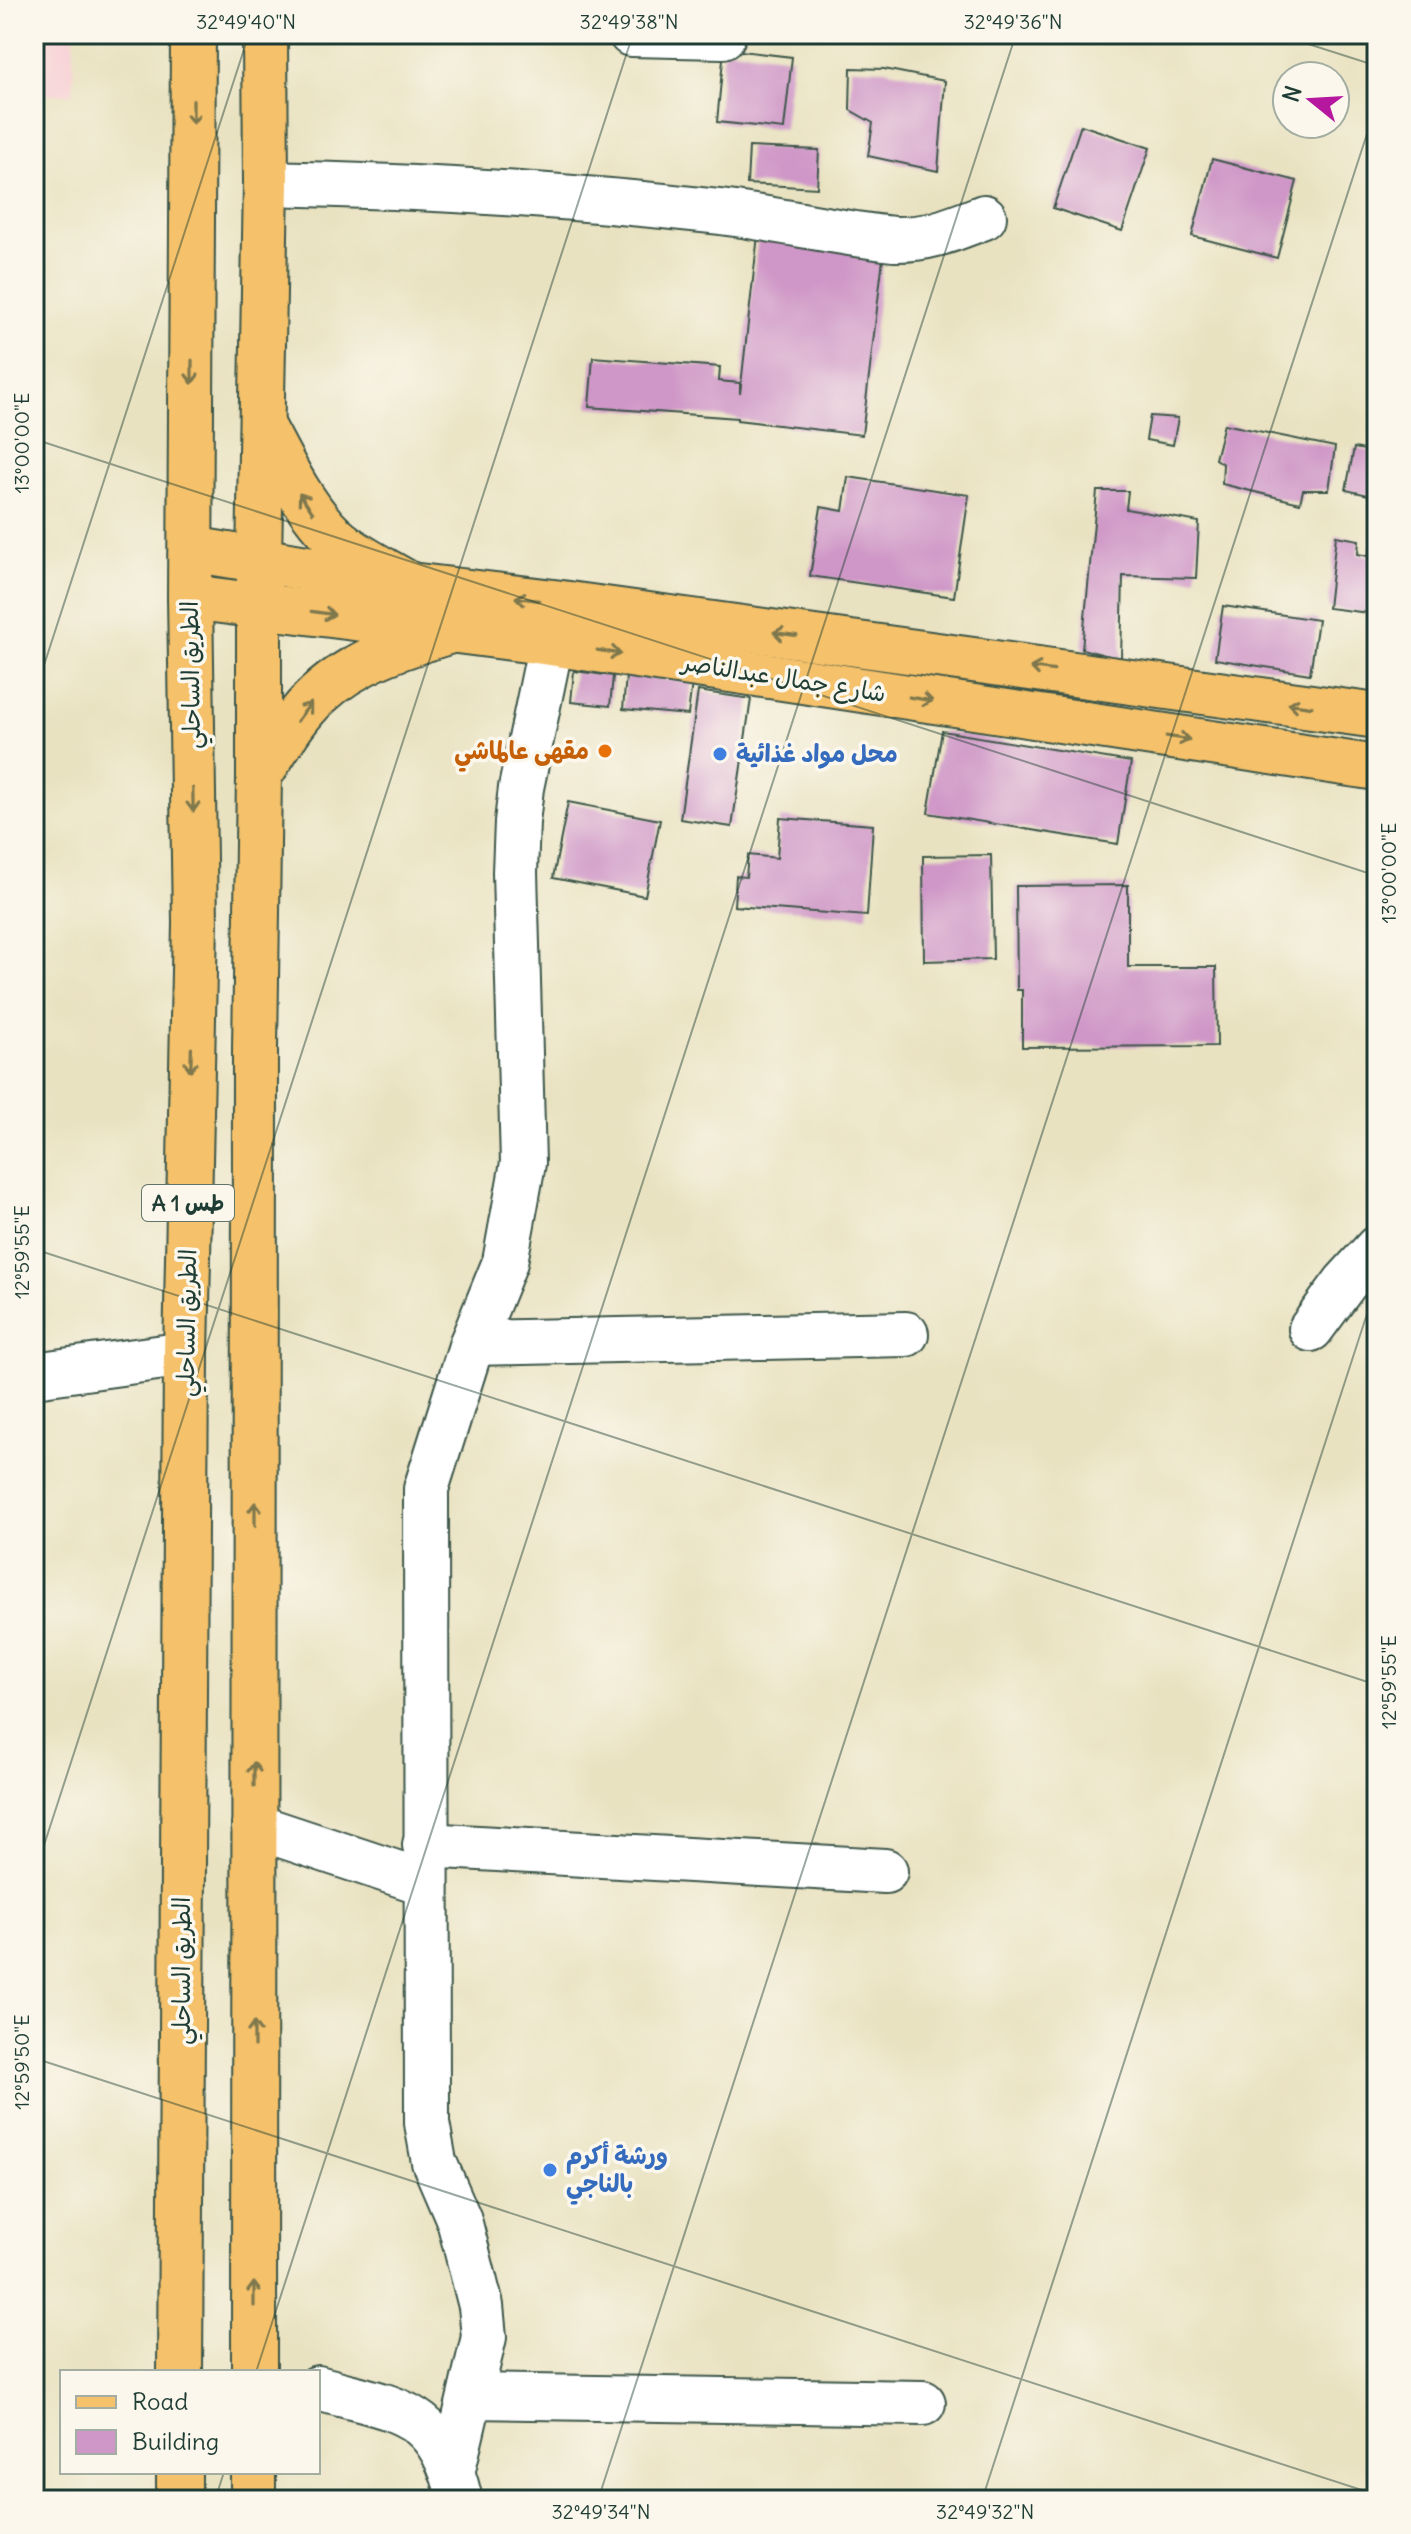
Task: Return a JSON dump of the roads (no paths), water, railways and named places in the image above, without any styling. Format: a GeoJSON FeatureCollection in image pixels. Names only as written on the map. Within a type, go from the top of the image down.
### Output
{"type":"FeatureCollection","features":[{"type":"Feature","properties":{"kind":"main road","name":"الطريق الساحلي"},"geometry":{"type":"LineString","coordinates":[[180,2370],[186,1354],[195,923],[190,597],[193,34]]}},
{"type":"Feature","properties":{"kind":"main road","name":"A 1 طس"},"geometry":{"type":"LineString","coordinates":[[257,2370],[255,1048],[258,604],[266,183],[265,34]]}},
{"type":"Feature","properties":{"kind":"main road"},"geometry":{"type":"LineString","coordinates":[[261,424],[303,500],[328,531],[356,553],[410,585]]}},
{"type":"Feature","properties":{"kind":"main road","name":"شارع جمال عبدالناصر"},"geometry":{"type":"LineString","coordinates":[[191,549],[410,585],[562,603],[1377,716]]}},
{"type":"Feature","properties":{"kind":"main road","name":"شارع جمال عبدالناصر"},"geometry":{"type":"LineString","coordinates":[[190,597],[551,643],[1377,768]]}},
{"type":"Feature","properties":{"kind":"main road"},"geometry":{"type":"LineString","coordinates":[[259,776],[316,697],[352,668],[394,648],[451,631]]}},
{"type":"Feature","properties":{"kind":"main road"},"geometry":{"type":"LineString","coordinates":[[179,2474],[179,2500]]}},
{"type":"Feature","properties":{"kind":"main road"},"geometry":{"type":"LineString","coordinates":[[253,2474],[253,2500]]}},
{"type":"Feature","properties":{"kind":"street"},"geometry":{"type":"LineString","coordinates":[[631,34],[723,36]]}},
{"type":"Feature","properties":{"kind":"street"},"geometry":{"type":"LineString","coordinates":[[266,183],[432,188],[624,202],[725,213],[894,239],[917,240],[939,235],[984,217]]}},
{"type":"Feature","properties":{"kind":"street"},"geometry":{"type":"LineString","coordinates":[[457,2484],[484,2337],[481,2306],[459,2220],[434,2162],[427,2123],[426,1489],[472,1343],[505,1262],[523,1163],[515,872],[517,822],[521,788],[551,643]]}},
{"type":"Feature","properties":{"kind":"street"},"geometry":{"type":"LineString","coordinates":[[1311,1329],[1345,1283],[1377,1248]]}},
{"type":"Feature","properties":{"kind":"street"},"geometry":{"type":"LineString","coordinates":[[472,1343],[906,1334]]}},
{"type":"Feature","properties":{"kind":"street"},"geometry":{"type":"LineString","coordinates":[[34,1375],[186,1354]]}},
{"type":"Feature","properties":{"kind":"street"},"geometry":{"type":"LineString","coordinates":[[254,1826],[425,1864],[885,1871]]}},
{"type":"Feature","properties":{"kind":"street"},"geometry":{"type":"LineString","coordinates":[[320,2389],[416,2419],[431,2432],[457,2484]]}},
{"type":"Feature","properties":{"kind":"street"},"geometry":{"type":"LineString","coordinates":[[471,2396],[923,2403]]}},
{"type":"Feature","properties":{"kind":"place","name":"مقهى عالماشي"},"geometry":{"type":"Point","coordinates":[605,751]}},
{"type":"Feature","properties":{"kind":"place","name":"محل مواد غذائية"},"geometry":{"type":"Point","coordinates":[720,754]}},
{"type":"Feature","properties":{"kind":"place","name":"ورشة أكرم بالناجي"},"geometry":{"type":"Point","coordinates":[550,2170]}}]}
